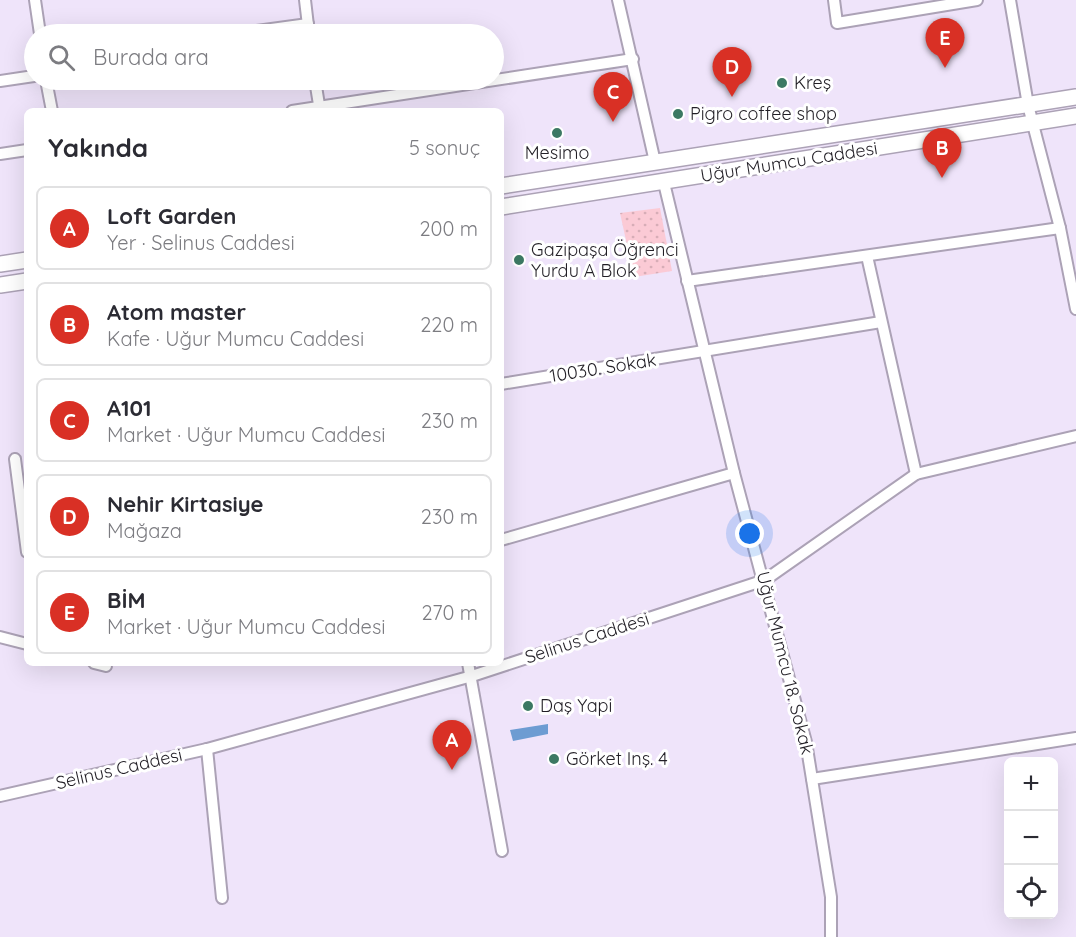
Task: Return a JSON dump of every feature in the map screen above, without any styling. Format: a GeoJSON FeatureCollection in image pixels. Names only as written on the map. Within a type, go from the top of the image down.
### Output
{"type":"FeatureCollection","features":[{"type":"Feature","properties":{"kind":"main road","name":"Uğur Mumcu Caddesi"},"geometry":{"type":"LineString","coordinates":[[504,186],[1076,97]]}},
{"type":"Feature","properties":{"kind":"main road","name":"Uğur Mumcu Caddesi"},"geometry":{"type":"LineString","coordinates":[[504,207],[1076,116]]}},
{"type":"Feature","properties":{"kind":"main road"},"geometry":{"type":"LineString","coordinates":[[0,264],[24,260]]}},
{"type":"Feature","properties":{"kind":"main road"},"geometry":{"type":"LineString","coordinates":[[0,285],[24,281]]}},
{"type":"Feature","properties":{"kind":"street"},"geometry":{"type":"LineString","coordinates":[[35,0],[39,24]]}},
{"type":"Feature","properties":{"kind":"street"},"geometry":{"type":"LineString","coordinates":[[305,0],[308,24]]}},
{"type":"Feature","properties":{"kind":"street"},"geometry":{"type":"LineString","coordinates":[[618,0],[655,162]]}},
{"type":"Feature","properties":{"kind":"street"},"geometry":{"type":"LineString","coordinates":[[834,0],[837,22],[977,0]]}},
{"type":"Feature","properties":{"kind":"street"},"geometry":{"type":"LineString","coordinates":[[1010,0],[1028,105],[1060,228],[1076,309]]}},
{"type":"Feature","properties":{"kind":"street"},"geometry":{"type":"LineString","coordinates":[[504,80],[633,59]]}},
{"type":"Feature","properties":{"kind":"street"},"geometry":{"type":"LineString","coordinates":[[0,81],[24,77]]}},
{"type":"Feature","properties":{"kind":"street"},"geometry":{"type":"LineString","coordinates":[[48,90],[51,108]]}},
{"type":"Feature","properties":{"kind":"street"},"geometry":{"type":"LineString","coordinates":[[316,90],[319,108]]}},
{"type":"Feature","properties":{"kind":"street"},"geometry":{"type":"LineString","coordinates":[[325,108],[438,90]]}},
{"type":"Feature","properties":{"kind":"street"},"geometry":{"type":"LineString","coordinates":[[0,154],[24,150]]}},
{"type":"Feature","properties":{"kind":"street","name":"Uğur Mumcu 18. Sokak"},"geometry":{"type":"LineString","coordinates":[[664,183],[734,473],[765,580],[806,742],[831,897],[831,937]]}},
{"type":"Feature","properties":{"kind":"street"},"geometry":{"type":"LineString","coordinates":[[687,281],[1060,228]]}},
{"type":"Feature","properties":{"kind":"street"},"geometry":{"type":"LineString","coordinates":[[867,256],[916,474]]}},
{"type":"Feature","properties":{"kind":"street","name":"10030. Sokak"},"geometry":{"type":"LineString","coordinates":[[504,384],[881,322]]}},
{"type":"Feature","properties":{"kind":"street","name":"Selinus Caddesi"},"geometry":{"type":"LineString","coordinates":[[504,666],[765,580],[916,474],[1076,436]]}},
{"type":"Feature","properties":{"kind":"street"},"geometry":{"type":"LineString","coordinates":[[15,459],[24,529]]}},
{"type":"Feature","properties":{"kind":"street"},"geometry":{"type":"LineString","coordinates":[[504,539],[734,473]]}},
{"type":"Feature","properties":{"kind":"street"},"geometry":{"type":"LineString","coordinates":[[0,637],[24,643]]}},
{"type":"Feature","properties":{"kind":"street"},"geometry":{"type":"LineString","coordinates":[[469,666],[502,850]]}},
{"type":"Feature","properties":{"kind":"street","name":"Selinus Caddesi"},"geometry":{"type":"LineString","coordinates":[[0,796],[207,749],[503,666]]}},
{"type":"Feature","properties":{"kind":"street"},"geometry":{"type":"LineString","coordinates":[[812,779],[1076,738]]}},
{"type":"Feature","properties":{"kind":"street"},"geometry":{"type":"LineString","coordinates":[[207,749],[222,898]]}},
{"type":"Feature","properties":{"kind":"shaded area"},"geometry":{"type":"Polygon","coordinates":[[[660,208],[672,271],[634,277],[620,213],[660,208]]]}},
{"type":"Feature","properties":{"kind":"water"},"geometry":{"type":"Polygon","coordinates":[[[548,724],[548,734],[513,741],[510,730],[548,724]]]}},
{"type":"Feature","properties":{"kind":"place","name":"BİM"},"geometry":{"type":"Point","coordinates":[945,68]}},
{"type":"Feature","properties":{"kind":"place","name":"Kreş"},"geometry":{"type":"Point","coordinates":[782,83]}},
{"type":"Feature","properties":{"kind":"place","name":"Nehir Kirtasiye"},"geometry":{"type":"Point","coordinates":[732,97]}},
{"type":"Feature","properties":{"kind":"place","name":"Pigro coffee shop"},"geometry":{"type":"Point","coordinates":[678,114]}},
{"type":"Feature","properties":{"kind":"place","name":"A101"},"geometry":{"type":"Point","coordinates":[613,122]}},
{"type":"Feature","properties":{"kind":"place","name":"Mesimo"},"geometry":{"type":"Point","coordinates":[557,133]}},
{"type":"Feature","properties":{"kind":"place","name":"Atom master"},"geometry":{"type":"Point","coordinates":[942,178]}},
{"type":"Feature","properties":{"kind":"place","name":"Gazipaşa Öğrenci Yurdu A Blok"},"geometry":{"type":"Point","coordinates":[519,260]}},
{"type":"Feature","properties":{"kind":"place","name":"Daş Yapi"},"geometry":{"type":"Point","coordinates":[528,706]}},
{"type":"Feature","properties":{"kind":"place","name":"Görket Inş. 4"},"geometry":{"type":"Point","coordinates":[554,759]}},
{"type":"Feature","properties":{"kind":"place","name":"Loft Garden"},"geometry":{"type":"Point","coordinates":[452,770]}}]}
